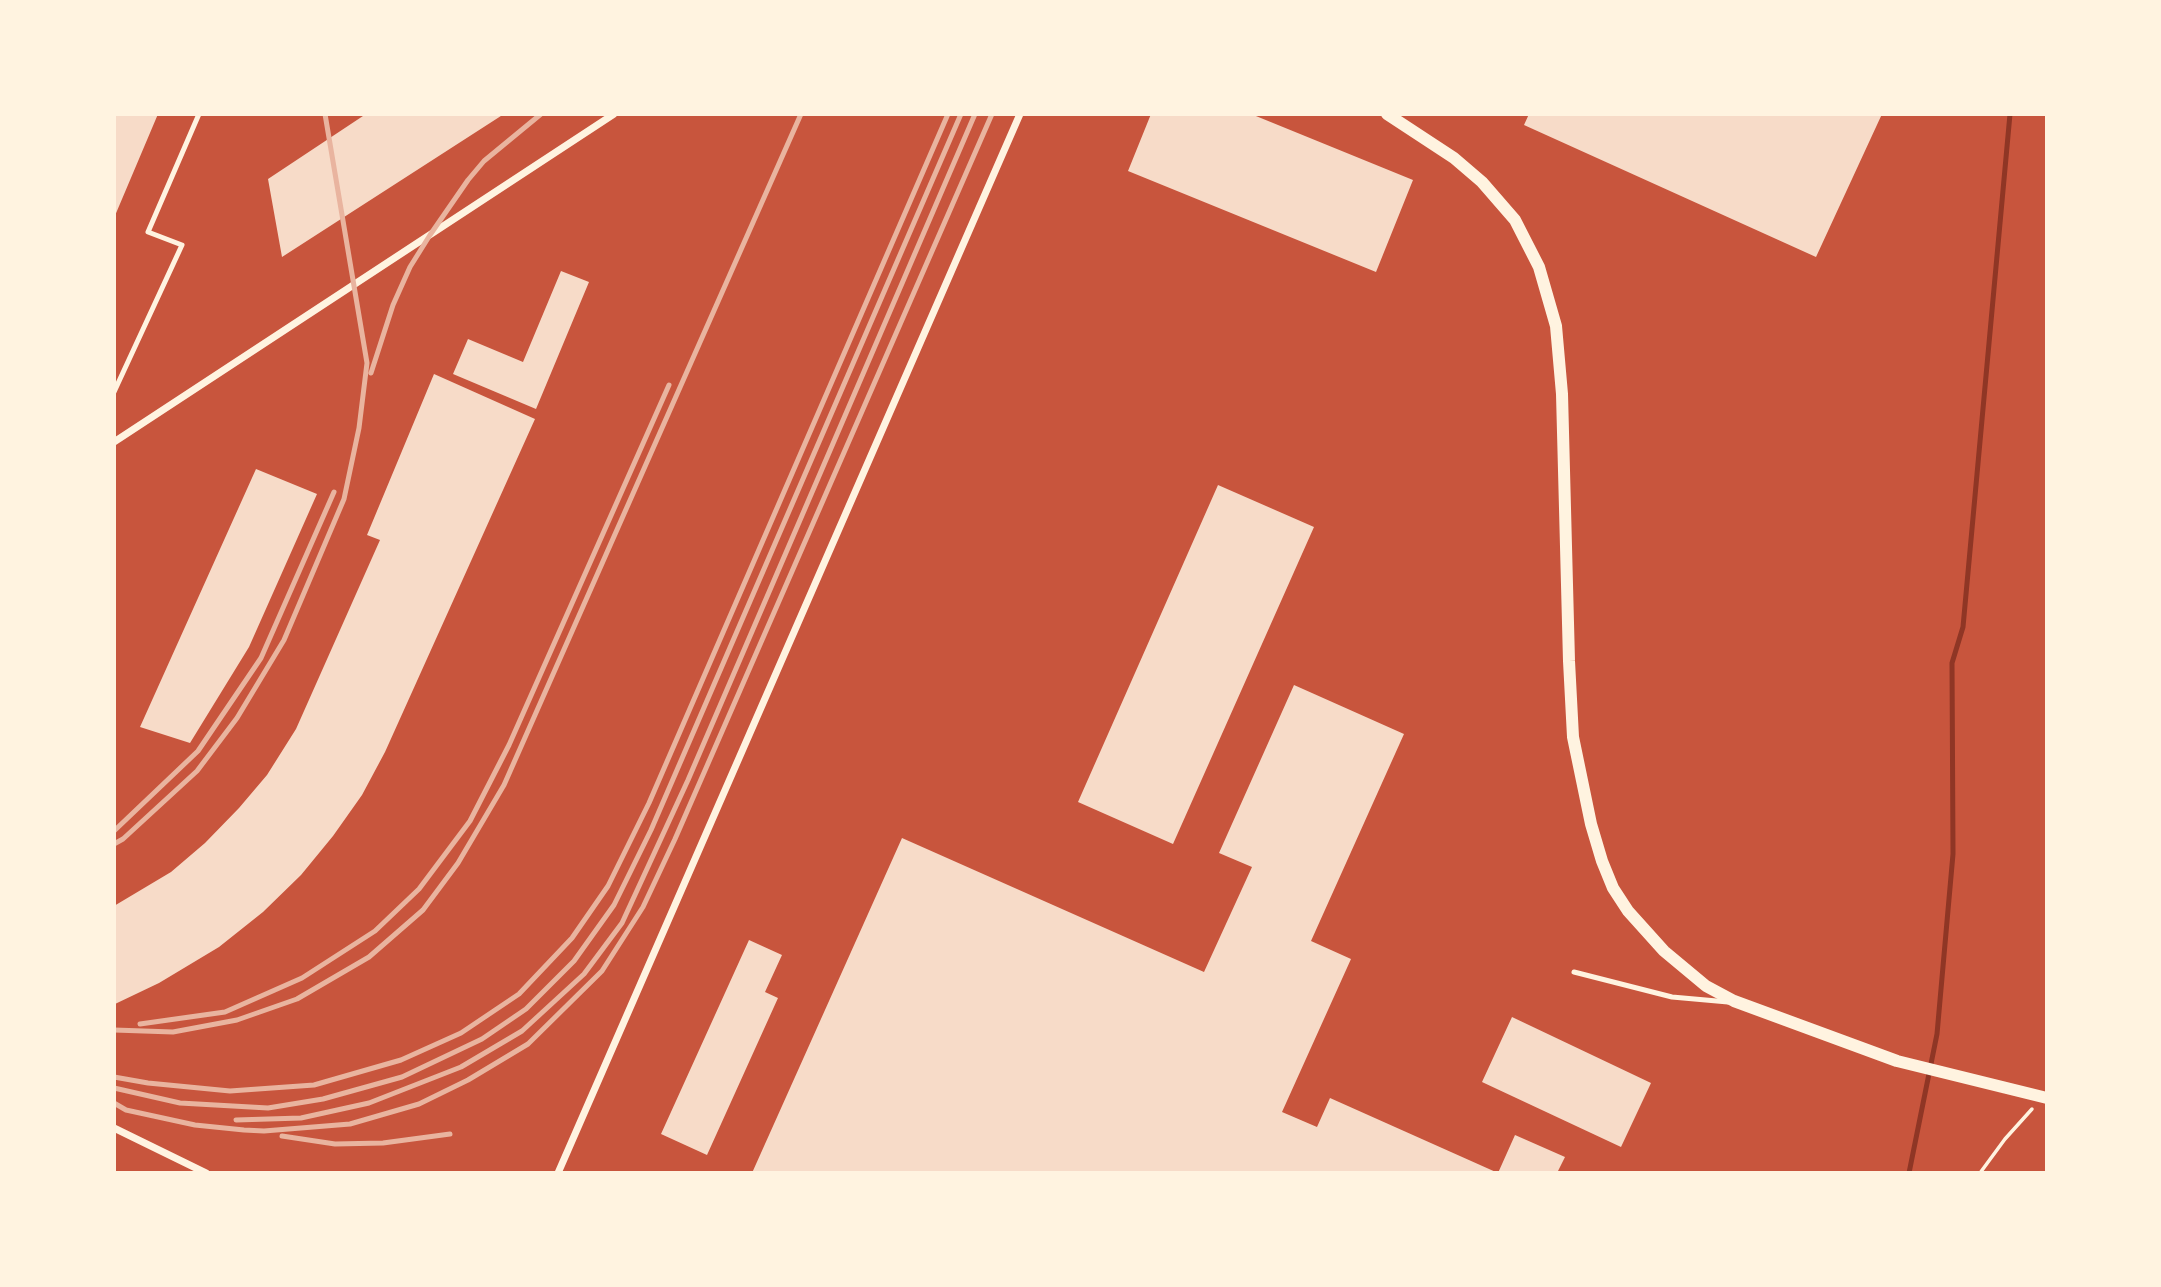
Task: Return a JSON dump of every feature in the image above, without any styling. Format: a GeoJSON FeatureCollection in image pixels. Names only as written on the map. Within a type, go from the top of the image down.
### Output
{"type":"FeatureCollection","features":[{"type":"Feature","properties":{"kind":"street"},"geometry":{"type":"LineString","coordinates":[[114,442],[614,114]]}},
{"type":"Feature","properties":{"kind":"street"},"geometry":{"type":"LineString","coordinates":[[558,1173],[1020,114]]}},
{"type":"Feature","properties":{"kind":"street"},"geometry":{"type":"LineString","coordinates":[[1387,114],[1454,158],[1482,182],[1515,220],[1539,267],[1556,326],[1560,367],[1573,737],[1591,824],[1613,888],[1645,931],[1684,969],[1706,986],[1738,1003],[1897,1061],[2045,1098]]}},
{"type":"Feature","properties":{"kind":"street"},"geometry":{"type":"LineString","coordinates":[[114,1129],[206,1173]]}},
{"type":"Feature","properties":{"kind":"lane"},"geometry":{"type":"LineString","coordinates":[[114,392],[181,245],[148,232],[199,114]]}},
{"type":"Feature","properties":{"kind":"lane"},"geometry":{"type":"LineString","coordinates":[[1574,972],[1672,998],[1738,1003]]}},
{"type":"Feature","properties":{"kind":"path"},"geometry":{"type":"LineString","coordinates":[[1980,1173],[2005,1139],[2045,1098]]}},
{"type":"Feature","properties":{"kind":"building"},"geometry":{"type":"Polygon","coordinates":[[[114,114],[158,114],[114,218],[114,114]]]}},
{"type":"Feature","properties":{"kind":"building"},"geometry":{"type":"Polygon","coordinates":[[[366,114],[504,114],[282,257],[268,179],[366,114]]]}},
{"type":"Feature","properties":{"kind":"building"},"geometry":{"type":"Polygon","coordinates":[[[1151,114],[1251,114],[1413,180],[1376,272],[1128,171],[1151,114]]]}},
{"type":"Feature","properties":{"kind":"building"},"geometry":{"type":"Polygon","coordinates":[[[1529,114],[1882,114],[1816,257],[1524,125],[1529,114]]]}},
{"type":"Feature","properties":{"kind":"building"},"geometry":{"type":"Polygon","coordinates":[[[561,271],[589,282],[536,409],[453,374],[468,339],[523,362],[561,271]]]}},
{"type":"Feature","properties":{"kind":"building"},"geometry":{"type":"Polygon","coordinates":[[[434,374],[535,419],[385,752],[362,795],[333,836],[301,875],[263,912],[219,947],[159,983],[115,1004],[114,906],[171,872],[205,843],[267,775],[296,729],[380,540],[367,535],[434,374]]]}},
{"type":"Feature","properties":{"kind":"building"},"geometry":{"type":"Polygon","coordinates":[[[256,469],[317,494],[249,647],[190,743],[140,727],[256,469]]]}},
{"type":"Feature","properties":{"kind":"building"},"geometry":{"type":"Polygon","coordinates":[[[1218,485],[1314,527],[1173,844],[1078,802],[1218,485]]]}},
{"type":"Feature","properties":{"kind":"building"},"geometry":{"type":"Polygon","coordinates":[[[1294,685],[1404,734],[1311,941],[1351,959],[1282,1112],[1317,1127],[1330,1098],[1498,1173],[752,1173],[902,838],[1204,972],[1252,867],[1219,853],[1294,685]]]}},
{"type":"Feature","properties":{"kind":"building"},"geometry":{"type":"Polygon","coordinates":[[[749,940],[782,955],[765,992],[778,998],[707,1155],[661,1134],[749,940]]]}},
{"type":"Feature","properties":{"kind":"building"},"geometry":{"type":"Polygon","coordinates":[[[1512,1017],[1651,1083],[1621,1147],[1482,1082],[1512,1017]]]}},
{"type":"Feature","properties":{"kind":"building"},"geometry":{"type":"Polygon","coordinates":[[[1515,1135],[1565,1157],[1557,1173],[1498,1173],[1515,1135]]]}},
{"type":"Feature","properties":{"kind":"waterway"},"geometry":{"type":"LineString","coordinates":[[1909,1173],[1937,1034],[1953,854],[1952,663],[1963,627],[2010,114]]}},
{"type":"Feature","properties":{"kind":"railway"},"geometry":{"type":"LineString","coordinates":[[114,844],[123,839],[197,771],[237,718],[284,640],[344,499],[359,428],[367,363],[325,114]]}},
{"type":"Feature","properties":{"kind":"railway"},"geometry":{"type":"LineString","coordinates":[[371,373],[393,305],[410,267],[430,235],[484,161],[541,114]]}},
{"type":"Feature","properties":{"kind":"railway"},"geometry":{"type":"LineString","coordinates":[[114,1030],[173,1032],[237,1020],[297,999],[369,957],[423,910],[458,863],[504,785],[801,114]]}},
{"type":"Feature","properties":{"kind":"railway"},"geometry":{"type":"LineString","coordinates":[[114,1077],[230,1091],[314,1085],[401,1060],[461,1033],[519,994],[572,938],[608,886],[649,803],[948,114]]}},
{"type":"Feature","properties":{"kind":"railway"},"geometry":{"type":"LineString","coordinates":[[114,1088],[180,1103],[268,1108],[323,1099],[402,1077],[482,1039],[526,1009],[574,961],[614,905],[651,830],[961,114]]}},
{"type":"Feature","properties":{"kind":"railway"},"geometry":{"type":"LineString","coordinates":[[236,1120],[301,1118],[369,1103],[461,1067],[522,1031],[584,974],[622,923],[688,780],[975,114]]}},
{"type":"Feature","properties":{"kind":"railway"},"geometry":{"type":"LineString","coordinates":[[114,1103],[126,1110],[195,1125],[244,1130],[264,1131],[350,1124],[419,1104],[468,1080],[528,1044],[602,971],[643,907],[675,839],[992,114]]}},
{"type":"Feature","properties":{"kind":"railway"},"geometry":{"type":"LineString","coordinates":[[140,1024],[225,1012],[302,978],[375,931],[419,889],[470,821],[509,745],[669,385]]}},
{"type":"Feature","properties":{"kind":"railway"},"geometry":{"type":"LineString","coordinates":[[114,831],[198,751],[261,658],[334,492]]}},
{"type":"Feature","properties":{"kind":"railway"},"geometry":{"type":"LineString","coordinates":[[282,1136],[335,1144],[383,1143],[450,1134]]}}]}
